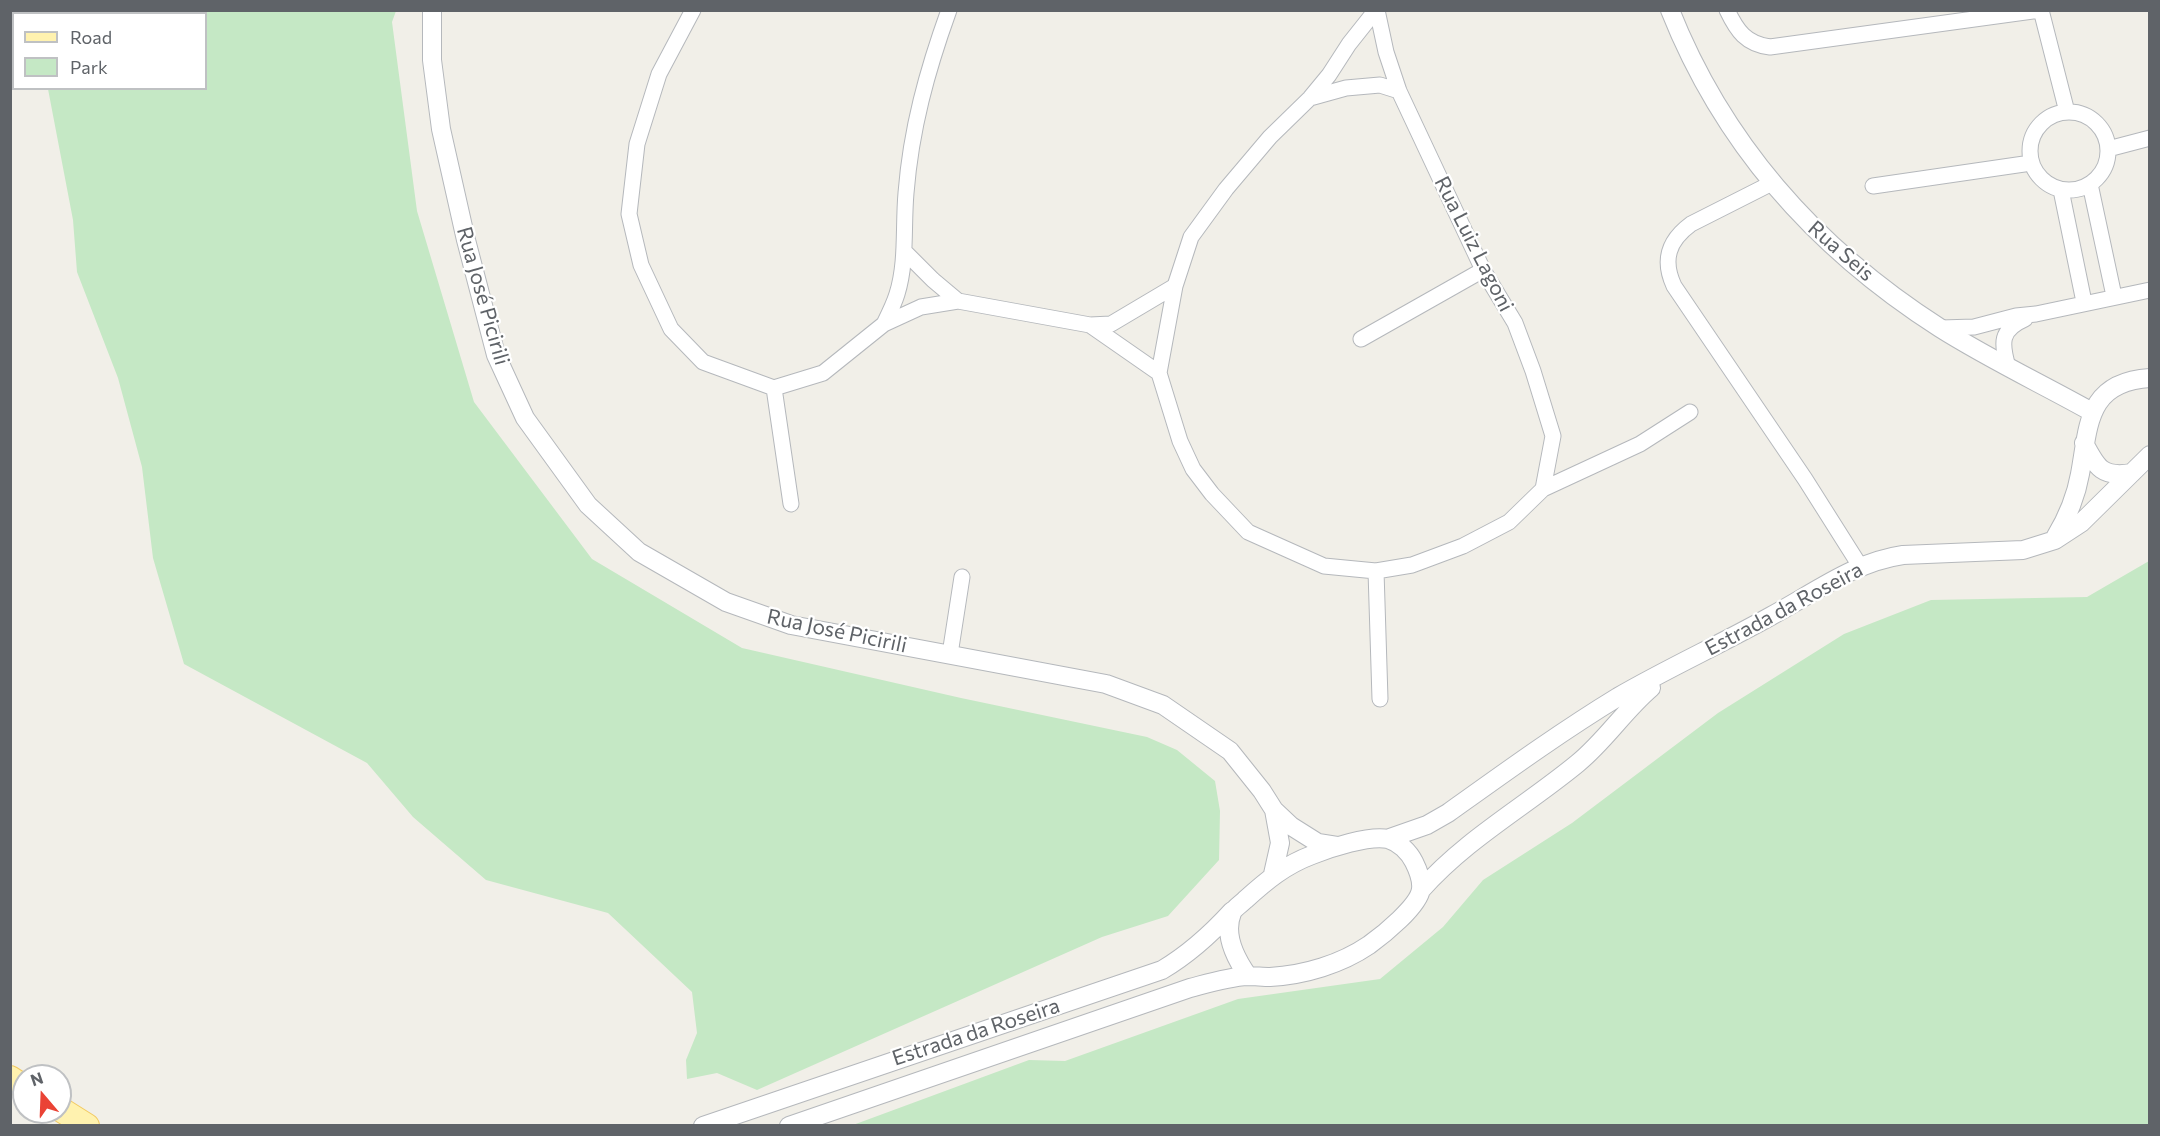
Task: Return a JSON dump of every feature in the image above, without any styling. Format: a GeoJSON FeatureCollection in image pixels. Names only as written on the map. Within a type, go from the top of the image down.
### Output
{"type":"FeatureCollection","features":[{"type":"Feature","properties":{"kind":"main road"},"geometry":{"type":"LineString","coordinates":[[72,1116],[87,1125]]}},
{"type":"Feature","properties":{"kind":"street","name":"Rua José Picirili"},"geometry":{"type":"LineString","coordinates":[[432,10],[432,60],[441,129],[466,240],[496,355],[525,418],[588,506],[639,552],[726,602],[791,625],[1106,684],[1163,705],[1230,751],[1262,790],[1274,810]]}},
{"type":"Feature","properties":{"kind":"street"},"geometry":{"type":"LineString","coordinates":[[693,10],[659,74],[637,144],[629,214],[641,266],[671,328],[703,362],[774,388],[823,373],[884,324],[921,307],[958,301],[1090,325],[1111,324],[1175,286]]}},
{"type":"Feature","properties":{"kind":"street"},"geometry":{"type":"LineString","coordinates":[[1377,10],[1349,44],[1329,75],[1310,98],[1269,136],[1191,237],[1175,286],[1159,373],[1180,441],[1193,469],[1212,494],[1248,532],[1324,566],[1376,571],[1412,565],[1463,546],[1509,522],[1543,489],[1640,444],[1690,412]]}},
{"type":"Feature","properties":{"kind":"street","name":"Rua Luiz Lagoni"},"geometry":{"type":"LineString","coordinates":[[1377,10],[1386,52],[1399,91],[1483,270],[1515,324],[1533,371],[1553,436],[1543,489]]}},
{"type":"Feature","properties":{"kind":"street","name":"Rua Seis"},"geometry":{"type":"LineString","coordinates":[[1670,10],[1679,34],[1716,106],[1772,183],[1811,226],[1867,276],[1941,328],[2092,412]]}},
{"type":"Feature","properties":{"kind":"street"},"geometry":{"type":"LineString","coordinates":[[1727,10],[1735,28],[1747,40],[1770,47],[2040,10],[2067,112]]}},
{"type":"Feature","properties":{"kind":"street"},"geometry":{"type":"LineString","coordinates":[[884,324],[897,294],[904,251],[906,194],[916,117],[944,14]]}},
{"type":"Feature","properties":{"kind":"street"},"geometry":{"type":"LineString","coordinates":[[1310,98],[1346,88],[1380,85],[1399,91]]}},
{"type":"Feature","properties":{"kind":"street"},"geometry":{"type":"LineString","coordinates":[[2067,112],[2077,112],[2096,122],[2102,130],[2108,149],[2104,169],[2090,184],[2071,190],[2061,190],[2042,180],[2031,163],[2030,143],[2039,125],[2047,118],[2067,112]]}},
{"type":"Feature","properties":{"kind":"street"},"geometry":{"type":"LineString","coordinates":[[2108,149],[2150,138]]}},
{"type":"Feature","properties":{"kind":"street"},"geometry":{"type":"LineString","coordinates":[[1873,186],[2031,163]]}},
{"type":"Feature","properties":{"kind":"street"},"geometry":{"type":"LineString","coordinates":[[1772,183],[1691,224],[1679,233],[1668,255],[1669,276],[1805,479],[1860,566]]}},
{"type":"Feature","properties":{"kind":"street"},"geometry":{"type":"LineString","coordinates":[[2090,184],[2114,296]]}},
{"type":"Feature","properties":{"kind":"street"},"geometry":{"type":"LineString","coordinates":[[2061,190],[2084,302]]}},
{"type":"Feature","properties":{"kind":"street"},"geometry":{"type":"LineString","coordinates":[[904,251],[958,301]]}},
{"type":"Feature","properties":{"kind":"street"},"geometry":{"type":"LineString","coordinates":[[1361,339],[1483,270]]}},
{"type":"Feature","properties":{"kind":"street"},"geometry":{"type":"LineString","coordinates":[[1941,328],[1968,328],[2016,316],[2036,314],[2084,302],[2150,290]]}},
{"type":"Feature","properties":{"kind":"street"},"geometry":{"type":"LineString","coordinates":[[2008,367],[2003,348],[2008,329],[2036,314]]}},
{"type":"Feature","properties":{"kind":"street"},"geometry":{"type":"LineString","coordinates":[[1090,325],[1159,373]]}},
{"type":"Feature","properties":{"kind":"street"},"geometry":{"type":"LineString","coordinates":[[2055,540],[2066,520],[2080,475],[2084,443],[2092,412],[2106,393],[2116,387],[2139,378],[2150,378]]}},
{"type":"Feature","properties":{"kind":"street"},"geometry":{"type":"LineString","coordinates":[[774,388],[791,504]]}},
{"type":"Feature","properties":{"kind":"street"},"geometry":{"type":"LineString","coordinates":[[2084,443],[2098,467],[2103,471],[2111,475],[2132,473]]}},
{"type":"Feature","properties":{"kind":"street","name":"Estrada da Roseira"},"geometry":{"type":"LineString","coordinates":[[703,1125],[1162,970],[1184,957],[1211,934],[1232,911],[1273,874],[1304,858],[1337,846],[1387,839],[1427,825],[1448,813],[1573,726],[1653,678],[1860,566],[1884,558],[1903,555],[2024,550],[2055,540],[2081,523],[2150,455]]}},
{"type":"Feature","properties":{"kind":"street"},"geometry":{"type":"LineString","coordinates":[[1376,571],[1380,699]]}},
{"type":"Feature","properties":{"kind":"street"},"geometry":{"type":"LineString","coordinates":[[950,654],[962,577]]}},
{"type":"Feature","properties":{"kind":"street","name":"Estrada da Roseira"},"geometry":{"type":"LineString","coordinates":[[789,1125],[1190,988],[1218,980],[1248,976],[1270,977],[1296,974],[1349,957],[1390,928],[1409,910],[1421,890],[1455,855],[1580,762],[1637,700],[1692,658]]}},
{"type":"Feature","properties":{"kind":"street"},"geometry":{"type":"LineString","coordinates":[[1274,810],[1304,836],[1318,843],[1337,846]]}},
{"type":"Feature","properties":{"kind":"street"},"geometry":{"type":"LineString","coordinates":[[1273,874],[1280,843],[1274,810]]}},
{"type":"Feature","properties":{"kind":"street"},"geometry":{"type":"LineString","coordinates":[[1387,839],[1403,847],[1410,855],[1419,874],[1421,890]]}},
{"type":"Feature","properties":{"kind":"street"},"geometry":{"type":"LineString","coordinates":[[1232,911],[1229,927],[1235,959],[1248,976]]}},
{"type":"Feature","properties":{"kind":"green space"},"geometry":{"type":"Polygon","coordinates":[[[396,11],[392,22],[417,211],[474,402],[592,559],[742,648],[961,698],[1147,737],[1177,750],[1215,781],[1220,811],[1219,860],[1168,916],[1102,937],[757,1090],[717,1073],[687,1079],[686,1060],[697,1033],[692,992],[608,913],[486,880],[413,817],[367,763],[184,664],[153,558],[142,467],[118,378],[77,272],[73,220],[48,90],[207,90],[207,12],[33,12],[396,11]]]}},
{"type":"Feature","properties":{"kind":"green space"},"geometry":{"type":"Polygon","coordinates":[[[2149,561],[2149,1125],[853,1125],[1029,1060],[1065,1061],[1238,999],[1380,979],[1443,927],[1483,880],[1572,823],[1718,713],[1844,634],[1931,600],[2087,597],[2149,561]]]}}]}
